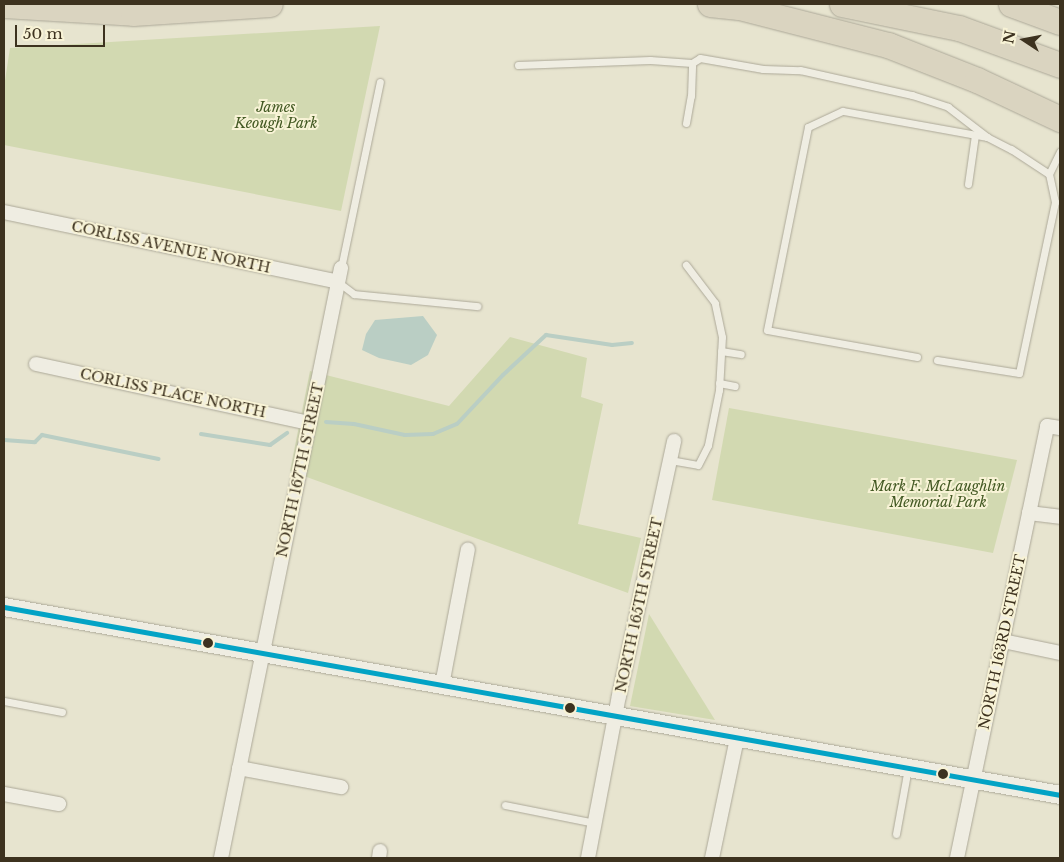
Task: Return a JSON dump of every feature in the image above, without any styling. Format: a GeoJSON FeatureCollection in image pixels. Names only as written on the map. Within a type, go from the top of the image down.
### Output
{"type":"FeatureCollection","features":[{"type":"Feature","properties":{"kind":"highway"},"geometry":{"type":"LineString","coordinates":[[4,5],[133,13],[270,4]]}},
{"type":"Feature","properties":{"kind":"highway"},"geometry":{"type":"LineString","coordinates":[[710,4],[739,7],[888,45],[968,76],[1060,119]]}},
{"type":"Feature","properties":{"kind":"highway"},"geometry":{"type":"LineString","coordinates":[[842,4],[959,28],[1060,65]]}},
{"type":"Feature","properties":{"kind":"highway"},"geometry":{"type":"LineString","coordinates":[[1011,4],[1060,22]]}},
{"type":"Feature","properties":{"kind":"street","name":"CORLISS AVENUE NORTH"},"geometry":{"type":"LineString","coordinates":[[4,212],[338,282]]}},
{"type":"Feature","properties":{"kind":"street","name":"NORTH 167TH STREET"},"geometry":{"type":"LineString","coordinates":[[221,858],[341,268]]}},
{"type":"Feature","properties":{"kind":"street","name":"CORLISS PLACE NORTH"},"geometry":{"type":"LineString","coordinates":[[36,364],[310,423]]}},
{"type":"Feature","properties":{"kind":"street","name":"NORTH 163RD STREET"},"geometry":{"type":"LineString","coordinates":[[957,858],[1029,513],[1054,427]]}},
{"type":"Feature","properties":{"kind":"street","name":"NORTH 165TH STREET"},"geometry":{"type":"LineString","coordinates":[[588,858],[615,717],[674,441]]}},
{"type":"Feature","properties":{"kind":"street"},"geometry":{"type":"LineString","coordinates":[[1029,513],[1060,518]]}},
{"type":"Feature","properties":{"kind":"street"},"geometry":{"type":"LineString","coordinates":[[442,685],[468,549]]}},
{"type":"Feature","properties":{"kind":"street"},"geometry":{"type":"LineString","coordinates":[[4,607],[1060,795]]}},
{"type":"Feature","properties":{"kind":"street"},"geometry":{"type":"LineString","coordinates":[[1003,641],[1060,653]]}},
{"type":"Feature","properties":{"kind":"street"},"geometry":{"type":"LineString","coordinates":[[712,858],[737,738]]}},
{"type":"Feature","properties":{"kind":"street"},"geometry":{"type":"LineString","coordinates":[[239,768],[341,787]]}},
{"type":"Feature","properties":{"kind":"street"},"geometry":{"type":"LineString","coordinates":[[4,794],[58,804]]}},
{"type":"Feature","properties":{"kind":"lane"},"geometry":{"type":"LineString","coordinates":[[518,65],[650,60],[692,63],[700,58],[762,69],[800,70],[912,95],[948,107],[987,137],[1011,149],[1049,174]]}},
{"type":"Feature","properties":{"kind":"lane"},"geometry":{"type":"LineString","coordinates":[[686,124],[691,96],[692,63]]}},
{"type":"Feature","properties":{"kind":"lane","name":"NORTH 167TH STREET"},"geometry":{"type":"LineString","coordinates":[[341,268],[380,82]]}},
{"type":"Feature","properties":{"kind":"lane"},"geometry":{"type":"LineString","coordinates":[[916,357],[767,330],[808,127],[843,111],[987,137]]}},
{"type":"Feature","properties":{"kind":"lane"},"geometry":{"type":"LineString","coordinates":[[968,184],[975,135]]}},
{"type":"Feature","properties":{"kind":"lane"},"geometry":{"type":"LineString","coordinates":[[937,360],[1019,372],[1055,202],[1049,174],[1060,151]]}},
{"type":"Feature","properties":{"kind":"lane"},"geometry":{"type":"LineString","coordinates":[[670,460],[698,465],[708,445],[719,383],[722,338],[715,303],[686,265]]}},
{"type":"Feature","properties":{"kind":"lane"},"geometry":{"type":"LineString","coordinates":[[338,282],[354,294],[477,306]]}},
{"type":"Feature","properties":{"kind":"lane"},"geometry":{"type":"LineString","coordinates":[[721,350],[741,354]]}},
{"type":"Feature","properties":{"kind":"lane"},"geometry":{"type":"LineString","coordinates":[[719,383],[735,386]]}},
{"type":"Feature","properties":{"kind":"lane"},"geometry":{"type":"LineString","coordinates":[[4,701],[62,712]]}},
{"type":"Feature","properties":{"kind":"lane"},"geometry":{"type":"LineString","coordinates":[[896,834],[908,768]]}},
{"type":"Feature","properties":{"kind":"lane"},"geometry":{"type":"LineString","coordinates":[[505,805],[595,823]]}},
{"type":"Feature","properties":{"kind":"green space","name":"James Keough Park"},"geometry":{"type":"Polygon","coordinates":[[[380,26],[341,211],[4,145],[4,87],[10,48],[380,26]]]}},
{"type":"Feature","properties":{"kind":"green space"},"geometry":{"type":"Polygon","coordinates":[[[510,337],[587,358],[581,397],[603,404],[578,524],[641,538],[628,593],[290,471],[310,371],[449,406],[510,337]]]}},
{"type":"Feature","properties":{"kind":"green space","name":"Mark F. McLaughlin Memorial Park"},"geometry":{"type":"Polygon","coordinates":[[[729,408],[1017,460],[993,553],[712,500],[729,408]]]}},
{"type":"Feature","properties":{"kind":"green space"},"geometry":{"type":"Polygon","coordinates":[[[649,614],[715,720],[630,706],[649,614]]]}},
{"type":"Feature","properties":{"kind":"shaded area"},"geometry":{"type":"Polygon","coordinates":[[[423,316],[437,335],[428,355],[411,365],[379,358],[362,350],[366,334],[375,320],[423,316]]]}},
{"type":"Feature","properties":{"kind":"waterway"},"geometry":{"type":"LineString","coordinates":[[326,422],[354,424],[405,435],[433,434],[457,424],[503,375],[546,335],[612,345],[632,343]]}},
{"type":"Feature","properties":{"kind":"waterway"},"geometry":{"type":"LineString","coordinates":[[201,434],[270,445],[287,433]]}},
{"type":"Feature","properties":{"kind":"waterway"},"geometry":{"type":"LineString","coordinates":[[4,440],[35,442],[42,435],[159,459]]}},
{"type":"Feature","properties":{"kind":"transit line"},"geometry":{"type":"LineString","coordinates":[[4,607],[1060,795]]}}]}
